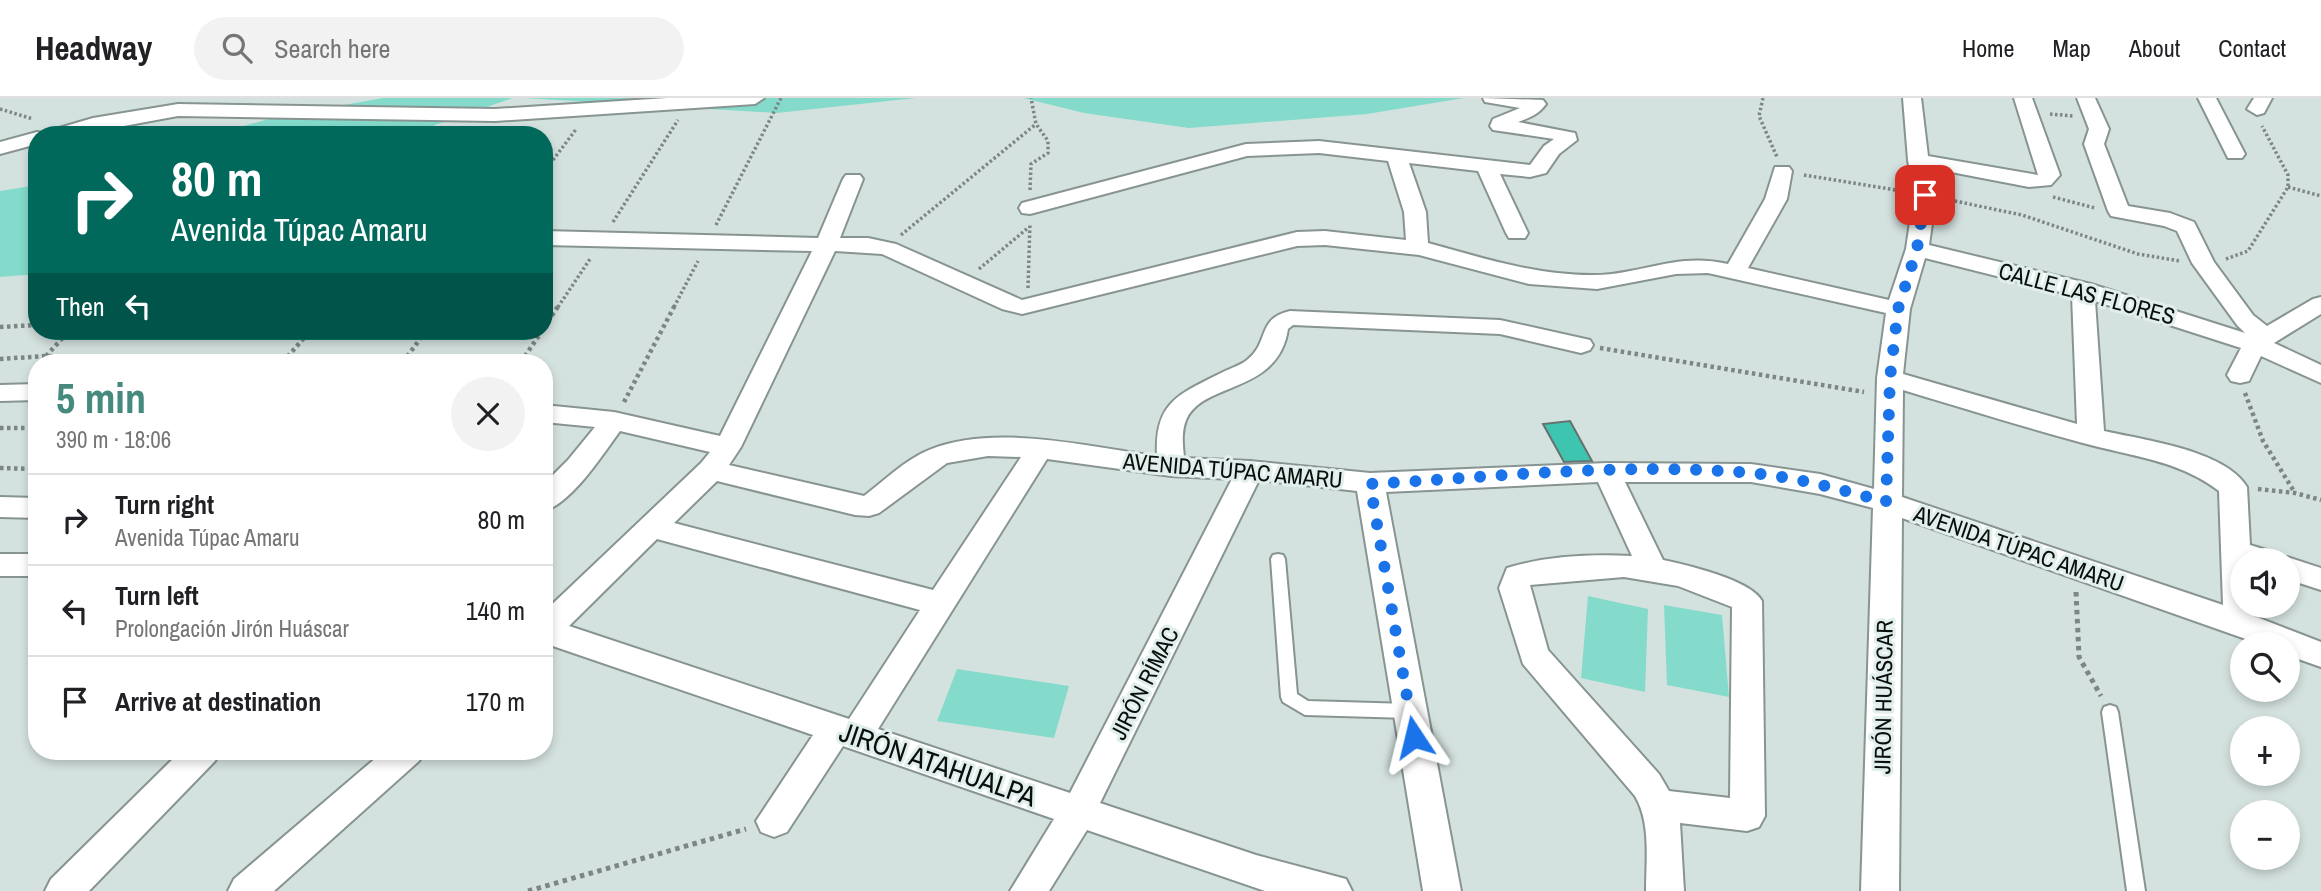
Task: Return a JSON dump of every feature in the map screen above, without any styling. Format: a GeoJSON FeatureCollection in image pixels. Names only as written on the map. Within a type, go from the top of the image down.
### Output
{"type":"FeatureCollection","features":[{"type":"Feature","properties":{"kind":"street"},"geometry":{"type":"LineString","coordinates":[[114,120],[152,98]]}},
{"type":"Feature","properties":{"kind":"street"},"geometry":{"type":"LineString","coordinates":[[178,110],[208,98]]}},
{"type":"Feature","properties":{"kind":"street"},"geometry":{"type":"LineString","coordinates":[[89,126],[178,110],[495,116],[755,98]]}},
{"type":"Feature","properties":{"kind":"street"},"geometry":{"type":"LineString","coordinates":[[1030,217],[1245,150],[1319,148],[1397,154],[1535,171],[1542,166],[1551,150],[1568,137],[1552,132],[1500,126],[1500,123],[1528,111],[1536,104],[1492,98]]}},
{"type":"Feature","properties":{"kind":"street","name":"JIRÓN HUÁSCAR"},"geometry":{"type":"LineString","coordinates":[[1880,891],[1889,387],[1898,309],[1917,249],[1925,195],[1918,160],[1912,98]]}},
{"type":"Feature","properties":{"kind":"street"},"geometry":{"type":"LineString","coordinates":[[2087,98],[2099,129],[2094,144],[2119,211],[2186,227],[2203,263],[2260,340],[2321,375]]}},
{"type":"Feature","properties":{"kind":"street"},"geometry":{"type":"LineString","coordinates":[[2207,98],[2235,154]]}},
{"type":"Feature","properties":{"kind":"street"},"geometry":{"type":"LineString","coordinates":[[1918,160],[2029,181],[2044,181],[2050,175],[2025,105]]}},
{"type":"Feature","properties":{"kind":"street"},"geometry":{"type":"LineString","coordinates":[[0,148],[28,140]]}},
{"type":"Feature","properties":{"kind":"street"},"geometry":{"type":"LineString","coordinates":[[1397,154],[1399,172],[1418,218],[1420,233],[1416,248]]}},
{"type":"Feature","properties":{"kind":"street"},"geometry":{"type":"LineString","coordinates":[[1486,166],[1517,233]]}},
{"type":"Feature","properties":{"kind":"street"},"geometry":{"type":"LineString","coordinates":[[1735,271],[1776,199],[1782,171]]}},
{"type":"Feature","properties":{"kind":"street"},"geometry":{"type":"LineString","coordinates":[[553,622],[711,470],[727,447],[827,244],[853,178]]}},
{"type":"Feature","properties":{"kind":"street"},"geometry":{"type":"LineString","coordinates":[[553,238],[827,244],[884,248],[1010,304],[1028,306],[1232,253],[1297,239],[1325,238],[1449,254],[1529,277],[1597,282],[1676,267],[1708,266],[1898,309]]}},
{"type":"Feature","properties":{"kind":"street","name":"CALLE LAS FLORES"},"geometry":{"type":"LineString","coordinates":[[1917,249],[2083,289],[2260,340]]}},
{"type":"Feature","properties":{"kind":"street"},"geometry":{"type":"LineString","coordinates":[[2083,289],[2091,436]]}},
{"type":"Feature","properties":{"kind":"street"},"geometry":{"type":"LineString","coordinates":[[2240,375],[2260,340],[2320,304]]}},
{"type":"Feature","properties":{"kind":"street"},"geometry":{"type":"LineString","coordinates":[[1171,467],[1168,432],[1175,414],[1188,401],[1256,366],[1273,347],[1276,329],[1281,322],[1290,318],[1500,327],[1581,345]]}},
{"type":"Feature","properties":{"kind":"street"},"geometry":{"type":"LineString","coordinates":[[1889,387],[2193,462],[2218,473],[2233,487],[2247,548]]}},
{"type":"Feature","properties":{"kind":"street"},"geometry":{"type":"LineString","coordinates":[[0,393],[28,392]]}},
{"type":"Feature","properties":{"kind":"street"},"geometry":{"type":"LineString","coordinates":[[553,414],[614,421],[727,447]]}},
{"type":"Feature","properties":{"kind":"street"},"geometry":{"type":"LineString","coordinates":[[553,492],[578,467],[614,421]]}},
{"type":"Feature","properties":{"kind":"street","name":"AVENIDA TÚPAC AMARU"},"geometry":{"type":"LineString","coordinates":[[711,470],[855,505],[869,506],[937,457],[960,450],[988,447],[1040,449],[1171,467],[1250,470],[1370,484],[1607,472],[1751,473],[1820,484],[1886,502],[2239,623],[2321,655]]}},
{"type":"Feature","properties":{"kind":"street"},"geometry":{"type":"LineString","coordinates":[[774,821],[846,733],[941,604],[1040,449]]}},
{"type":"Feature","properties":{"kind":"street","name":"JIRÓN RÍMAC"},"geometry":{"type":"LineString","coordinates":[[1029,891],[1079,811],[1250,470]]}},
{"type":"Feature","properties":{"kind":"street"},"geometry":{"type":"LineString","coordinates":[[1607,472],[1652,568]]}},
{"type":"Feature","properties":{"kind":"street"},"geometry":{"type":"LineString","coordinates":[[1370,484],[1442,891]]}},
{"type":"Feature","properties":{"kind":"street"},"geometry":{"type":"LineString","coordinates":[[0,507],[28,508]]}},
{"type":"Feature","properties":{"kind":"street"},"geometry":{"type":"LineString","coordinates":[[651,527],[941,604]]}},
{"type":"Feature","properties":{"kind":"street"},"geometry":{"type":"LineString","coordinates":[[0,565],[28,565]]}},
{"type":"Feature","properties":{"kind":"street"},"geometry":{"type":"LineString","coordinates":[[1660,806],[1747,816],[1747,601],[1727,591],[1652,568],[1541,571],[1518,576],[1514,588],[1534,655],[1647,785],[1660,806],[1664,835],[1665,891]]}},
{"type":"Feature","properties":{"kind":"street"},"geometry":{"type":"LineString","coordinates":[[2300,572],[2321,579]]}},
{"type":"Feature","properties":{"kind":"street"},"geometry":{"type":"LineString","coordinates":[[2239,623],[2240,618]]}},
{"type":"Feature","properties":{"kind":"street","name":"JIRÓN ATAHUALPA"},"geometry":{"type":"LineString","coordinates":[[553,634],[1079,811],[1252,881],[1333,891]]}},
{"type":"Feature","properties":{"kind":"street"},"geometry":{"type":"LineString","coordinates":[[64,891],[194,760]]}},
{"type":"Feature","properties":{"kind":"street"},"geometry":{"type":"LineString","coordinates":[[247,891],[397,760]]}},
{"type":"Feature","properties":{"kind":"lane"},"geometry":{"type":"LineString","coordinates":[[1278,559],[1289,697],[1306,708],[1409,711]]}},
{"type":"Feature","properties":{"kind":"lane"},"geometry":{"type":"LineString","coordinates":[[2110,712],[2136,891]]}},
{"type":"Feature","properties":{"kind":"path"},"geometry":{"type":"LineString","coordinates":[[1028,306],[1031,164],[1048,153],[1048,141],[1036,124],[1031,98]]}},
{"type":"Feature","properties":{"kind":"path"},"geometry":{"type":"LineString","coordinates":[[1763,98],[1759,116],[1782,171],[1925,195],[2022,215],[2138,254],[2203,263],[2236,258],[2248,251],[2288,187],[2288,175],[2258,119],[2260,104]]}},
{"type":"Feature","properties":{"kind":"path"},"geometry":{"type":"LineString","coordinates":[[553,314],[602,241],[648,162],[690,102]]}},
{"type":"Feature","properties":{"kind":"path"},"geometry":{"type":"LineString","coordinates":[[2025,105],[2095,119]]}},
{"type":"Feature","properties":{"kind":"path"},"geometry":{"type":"LineString","coordinates":[[553,160],[593,108]]}},
{"type":"Feature","properties":{"kind":"path"},"geometry":{"type":"LineString","coordinates":[[884,248],[1036,124]]}},
{"type":"Feature","properties":{"kind":"path"},"geometry":{"type":"LineString","coordinates":[[2029,181],[2054,197],[2080,205],[2119,211]]}},
{"type":"Feature","properties":{"kind":"path"},"geometry":{"type":"LineString","coordinates":[[2288,187],[2321,196]]}},
{"type":"Feature","properties":{"kind":"path"},"geometry":{"type":"LineString","coordinates":[[963,283],[1030,217]]}},
{"type":"Feature","properties":{"kind":"path"},"geometry":{"type":"LineString","coordinates":[[0,327],[28,325]]}},
{"type":"Feature","properties":{"kind":"path"},"geometry":{"type":"LineString","coordinates":[[48,354],[61,340]]}},
{"type":"Feature","properties":{"kind":"path"},"geometry":{"type":"LineString","coordinates":[[289,354],[302,340]]}},
{"type":"Feature","properties":{"kind":"path"},"geometry":{"type":"LineString","coordinates":[[1581,345],[1889,387]]}},
{"type":"Feature","properties":{"kind":"path"},"geometry":{"type":"LineString","coordinates":[[0,359],[28,357]]}},
{"type":"Feature","properties":{"kind":"path"},"geometry":{"type":"LineString","coordinates":[[2240,375],[2249,408],[2263,441],[2295,492]]}},
{"type":"Feature","properties":{"kind":"path"},"geometry":{"type":"LineString","coordinates":[[0,428],[28,428]]}},
{"type":"Feature","properties":{"kind":"path"},"geometry":{"type":"LineString","coordinates":[[0,468],[28,469]]}},
{"type":"Feature","properties":{"kind":"path"},"geometry":{"type":"LineString","coordinates":[[2233,487],[2295,492],[2321,500]]}},
{"type":"Feature","properties":{"kind":"path"},"geometry":{"type":"LineString","coordinates":[[2074,567],[2079,657],[2110,712]]}},
{"type":"Feature","properties":{"kind":"path"},"geometry":{"type":"LineString","coordinates":[[528,891],[774,821]]}},
{"type":"Feature","properties":{"kind":"green space"},"geometry":{"type":"Polygon","coordinates":[[[383,98],[513,98],[434,126],[244,126],[272,118],[383,98]]]}},
{"type":"Feature","properties":{"kind":"green space"},"geometry":{"type":"Polygon","coordinates":[[[523,98],[916,98],[777,113],[523,98]]]}},
{"type":"Feature","properties":{"kind":"green space"},"geometry":{"type":"Polygon","coordinates":[[[1023,98],[1464,98],[1367,114],[1189,128],[1084,113],[1023,98]]]}},
{"type":"Feature","properties":{"kind":"green space"},"geometry":{"type":"Polygon","coordinates":[[[28,186],[28,275],[0,277],[0,191],[28,186]]]}},
{"type":"Feature","properties":{"kind":"green space"},"geometry":{"type":"Polygon","coordinates":[[[1588,596],[1648,609],[1645,692],[1581,678],[1588,596]]]}},
{"type":"Feature","properties":{"kind":"green space"},"geometry":{"type":"Polygon","coordinates":[[[1664,605],[1722,615],[1729,697],[1667,685],[1664,605]]]}},
{"type":"Feature","properties":{"kind":"green space"},"geometry":{"type":"Polygon","coordinates":[[[957,669],[1069,686],[1054,738],[937,721],[957,669]]]}},
{"type":"Feature","properties":{"kind":"building"},"geometry":{"type":"Polygon","coordinates":[[[1570,421],[1592,461],[1564,462],[1543,424],[1570,421]]]}},
{"type":"Feature","properties":{"kind":"route"},"geometry":{"type":"LineString","coordinates":[[1414,737],[1370,484],[1607,472],[1751,473],[1820,484],[1886,502],[1890,378],[1898,309],[1917,249],[1925,195]]}}]}
